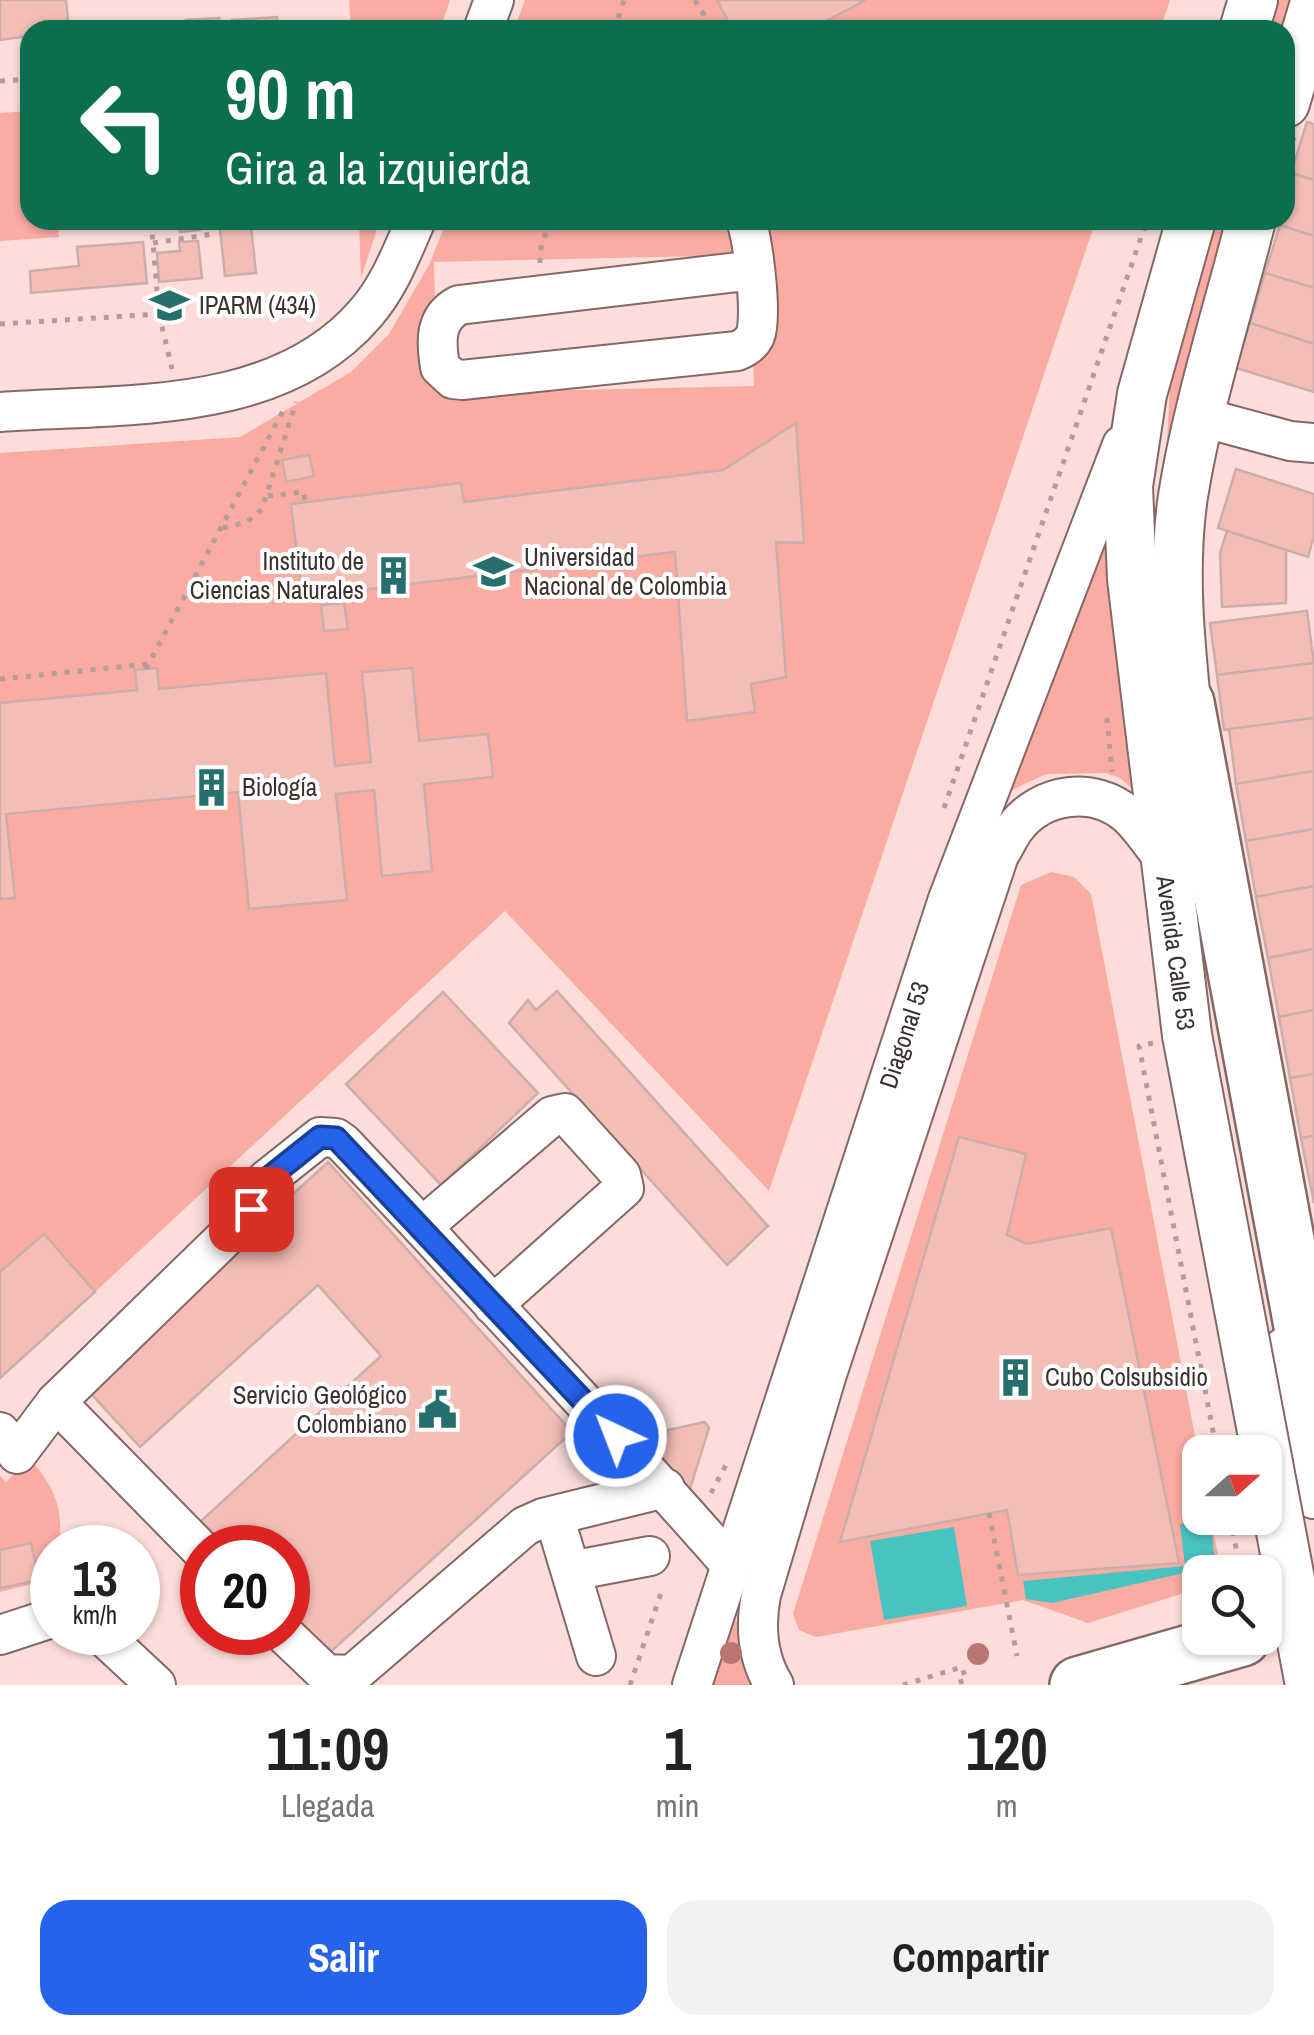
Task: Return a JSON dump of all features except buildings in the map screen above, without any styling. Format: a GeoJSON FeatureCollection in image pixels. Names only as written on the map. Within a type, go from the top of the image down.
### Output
{"type":"FeatureCollection","features":[{"type":"Feature","properties":{"kind":"highway"},"geometry":{"type":"LineString","coordinates":[[1186,703],[1302,1257],[1314,1390]]}},
{"type":"Feature","properties":{"kind":"highway"},"geometry":{"type":"LineString","coordinates":[[1282,1626],[1314,1617]]}},
{"type":"Feature","properties":{"kind":"highway"},"geometry":{"type":"LineString","coordinates":[[1078,1685],[1183,1655]]}},
{"type":"Feature","properties":{"kind":"main road"},"geometry":{"type":"LineString","coordinates":[[1295,70],[1314,6]]}},
{"type":"Feature","properties":{"kind":"main road","name":"Avenida Calle 53"},"geometry":{"type":"LineString","coordinates":[[1187,230],[1142,394],[1128,486],[1128,534],[1163,858],[1191,1034],[1310,1685]]}},
{"type":"Feature","properties":{"kind":"main road","name":"Avenida Calle 53"},"geometry":{"type":"LineString","coordinates":[[1248,230],[1186,484],[1180,533],[1179,624],[1209,916],[1191,1034],[1314,1494]]}},
{"type":"Feature","properties":{"kind":"street"},"geometry":{"type":"LineString","coordinates":[[0,412],[216,397],[261,385],[308,360],[365,314],[395,268],[412,230]]}},
{"type":"Feature","properties":{"kind":"street"},"geometry":{"type":"LineString","coordinates":[[748,230],[755,270],[757,326],[747,347],[736,352],[462,380],[444,374],[438,354],[438,329],[448,311],[458,305],[755,270]]}},
{"type":"Feature","properties":{"kind":"street","name":"Diagonal 53"},"geometry":{"type":"LineString","coordinates":[[692,1685],[948,899],[1142,394]]}},
{"type":"Feature","properties":{"kind":"street"},"geometry":{"type":"LineString","coordinates":[[1201,417],[1290,441],[1314,443]]}},
{"type":"Feature","properties":{"kind":"street","name":"Diagonal 53"},"geometry":{"type":"LineString","coordinates":[[774,1685],[760,1650],[757,1616],[787,1505],[839,1378],[930,1096],[962,967],[999,856],[1017,825],[1042,804],[1065,796],[1090,796],[1116,806],[1131,818],[1163,858]]}},
{"type":"Feature","properties":{"kind":"street"},"geometry":{"type":"LineString","coordinates":[[422,1227],[552,1116],[558,1113],[570,1117],[622,1175],[624,1188],[493,1305]]}},
{"type":"Feature","properties":{"kind":"street"},"geometry":{"type":"LineString","coordinates":[[0,1432],[17,1454],[56,1402],[239,1224],[266,1180],[320,1137],[336,1138],[665,1488],[730,1564]]}},
{"type":"Feature","properties":{"kind":"street"},"geometry":{"type":"LineString","coordinates":[[56,1402],[180,1529]]}},
{"type":"Feature","properties":{"kind":"street"},"geometry":{"type":"LineString","coordinates":[[306,1655],[326,1674],[352,1675],[525,1526],[665,1488]]}},
{"type":"Feature","properties":{"kind":"street"},"geometry":{"type":"LineString","coordinates":[[554,1516],[596,1656]]}},
{"type":"Feature","properties":{"kind":"street"},"geometry":{"type":"LineString","coordinates":[[571,1570],[650,1556]]}},
{"type":"Feature","properties":{"kind":"street"},"geometry":{"type":"LineString","coordinates":[[0,1635],[30,1625]]}},
{"type":"Feature","properties":{"kind":"street"},"geometry":{"type":"LineString","coordinates":[[124,1655],[156,1685]]}},
{"type":"Feature","properties":{"kind":"path"},"geometry":{"type":"LineString","coordinates":[[152,230],[158,314],[173,371]]}},
{"type":"Feature","properties":{"kind":"path"},"geometry":{"type":"LineString","coordinates":[[153,243],[213,234],[212,230]]}},
{"type":"Feature","properties":{"kind":"path"},"geometry":{"type":"LineString","coordinates":[[540,296],[540,251],[547,230]]}},
{"type":"Feature","properties":{"kind":"path"},"geometry":{"type":"LineString","coordinates":[[0,324],[158,314]]}},
{"type":"Feature","properties":{"kind":"path"},"geometry":{"type":"LineString","coordinates":[[223,528],[255,517],[268,496],[308,360]]}},
{"type":"Feature","properties":{"kind":"path"},"geometry":{"type":"LineString","coordinates":[[0,679],[148,667],[308,360]]}},
{"type":"Feature","properties":{"kind":"path"},"geometry":{"type":"LineString","coordinates":[[268,496],[304,492],[305,502]]}},
{"type":"Feature","properties":{"kind":"path"},"geometry":{"type":"LineString","coordinates":[[1191,1034],[1139,1046],[1215,1435]]}},
{"type":"Feature","properties":{"kind":"path"},"geometry":{"type":"LineString","coordinates":[[989,1513],[1017,1656]]}},
{"type":"Feature","properties":{"kind":"path"},"geometry":{"type":"LineString","coordinates":[[903,1685],[962,1667],[966,1680],[952,1685]]}},
{"type":"Feature","properties":{"kind":"shaded area"},"geometry":{"type":"Polygon","coordinates":[[[349,0],[450,0],[443,20],[350,20],[349,0]]]}},
{"type":"Feature","properties":{"kind":"shaded area"},"geometry":{"type":"Polygon","coordinates":[[[525,0],[717,0],[728,20],[518,20],[525,0]]]}},
{"type":"Feature","properties":{"kind":"shaded area"},"geometry":{"type":"Polygon","coordinates":[[[866,0],[1170,0],[1163,20],[828,20],[866,0]]]}},
{"type":"Feature","properties":{"kind":"shaded area"},"geometry":{"type":"Polygon","coordinates":[[[1273,0],[1296,0],[1289,20],[1267,20],[1273,0]]]}},
{"type":"Feature","properties":{"kind":"shaded area"},"geometry":{"type":"Polygon","coordinates":[[[20,112],[20,230],[59,230],[59,237],[0,241],[0,113],[20,112]]]}},
{"type":"Feature","properties":{"kind":"shaded area"},"geometry":{"type":"Polygon","coordinates":[[[359,230],[377,230],[361,278],[359,230]]]}},
{"type":"Feature","properties":{"kind":"shaded area","name":"Universidad Nacional de Colombia"},"geometry":{"type":"Polygon","coordinates":[[[443,230],[1093,230],[769,1191],[505,911],[95,1292],[44,1234],[0,1272],[0,899],[15,897],[6,814],[238,792],[249,908],[347,899],[336,794],[374,790],[382,875],[432,871],[424,784],[492,777],[419,741],[411,668],[362,673],[371,762],[335,766],[326,673],[159,689],[157,668],[135,670],[137,690],[0,703],[0,453],[240,437],[351,372],[389,334],[429,265],[443,230]],[[750,255],[434,262],[437,393],[754,386],[750,255]],[[723,470],[464,502],[461,484],[291,504],[302,597],[675,552],[687,721],[754,712],[751,684],[785,677],[776,542],[723,470]],[[344,603],[321,605],[325,631],[348,628],[344,603]]]}},
{"type":"Feature","properties":{"kind":"shaded area"},"geometry":{"type":"Polygon","coordinates":[[[1208,230],[1231,230],[1167,441],[1171,366],[1208,230]]]}},
{"type":"Feature","properties":{"kind":"shaded area"},"geometry":{"type":"Polygon","coordinates":[[[1105,521],[1137,793],[1120,778],[1106,773],[1046,774],[1012,790],[985,824],[1105,521]]]}},
{"type":"Feature","properties":{"kind":"shaded area"},"geometry":{"type":"Polygon","coordinates":[[[1051,872],[1074,877],[1091,894],[1195,1435],[1182,1435],[1182,1535],[1214,1535],[1218,1555],[1182,1555],[1182,1594],[1088,1623],[1023,1600],[816,1637],[799,1630],[793,1614],[1021,885],[1051,872]]]}},
{"type":"Feature","properties":{"kind":"shaded area"},"geometry":{"type":"Polygon","coordinates":[[[29,1458],[56,1499],[60,1525],[30,1525],[30,1544],[0,1550],[0,1476],[6,1482],[29,1458]]]}},
{"type":"Feature","properties":{"kind":"shaded area"},"geometry":{"type":"Polygon","coordinates":[[[30,1582],[0,1592],[0,1588],[30,1582]]]}},
{"type":"Feature","properties":{"kind":"shaded area"},"geometry":{"type":"Polygon","coordinates":[[[729,1619],[738,1622],[746,1668],[755,1685],[711,1685],[729,1619]]]}},
{"type":"Feature","properties":{"kind":"water"},"geometry":{"type":"Polygon","coordinates":[[[1180,1524],[1182,1535],[1212,1535],[1214,1555],[1184,1555],[1180,1524]]]}},
{"type":"Feature","properties":{"kind":"water"},"geometry":{"type":"Polygon","coordinates":[[[954,1527],[967,1606],[884,1620],[870,1541],[954,1527]]]}},
{"type":"Feature","properties":{"kind":"water"},"geometry":{"type":"Polygon","coordinates":[[[1182,1566],[1182,1573],[1052,1603],[1026,1599],[1023,1581],[1182,1566]]]}},
{"type":"Feature","properties":{"kind":"place","name":"IPARM (434)"},"geometry":{"type":"Point","coordinates":[169,305]}},
{"type":"Feature","properties":{"kind":"place","name":"Universidad Nacional de Colombia"},"geometry":{"type":"Point","coordinates":[494,571]}},
{"type":"Feature","properties":{"kind":"place","name":"Instituto de Ciencias Naturales"},"geometry":{"type":"Point","coordinates":[394,575]}},
{"type":"Feature","properties":{"kind":"place","name":"Biología"},"geometry":{"type":"Point","coordinates":[212,787]}},
{"type":"Feature","properties":{"kind":"place","name":"Cubo Colsubsidio"},"geometry":{"type":"Point","coordinates":[1015,1377]}},
{"type":"Feature","properties":{"kind":"place","name":"Servicio Geológico Colombiano"},"geometry":{"type":"Point","coordinates":[437,1409]}},
{"type":"Feature","properties":{"kind":"route"},"geometry":{"type":"LineString","coordinates":[[251,1209],[266,1180],[313,1141],[320,1137],[336,1138],[616,1436]]}}]}
